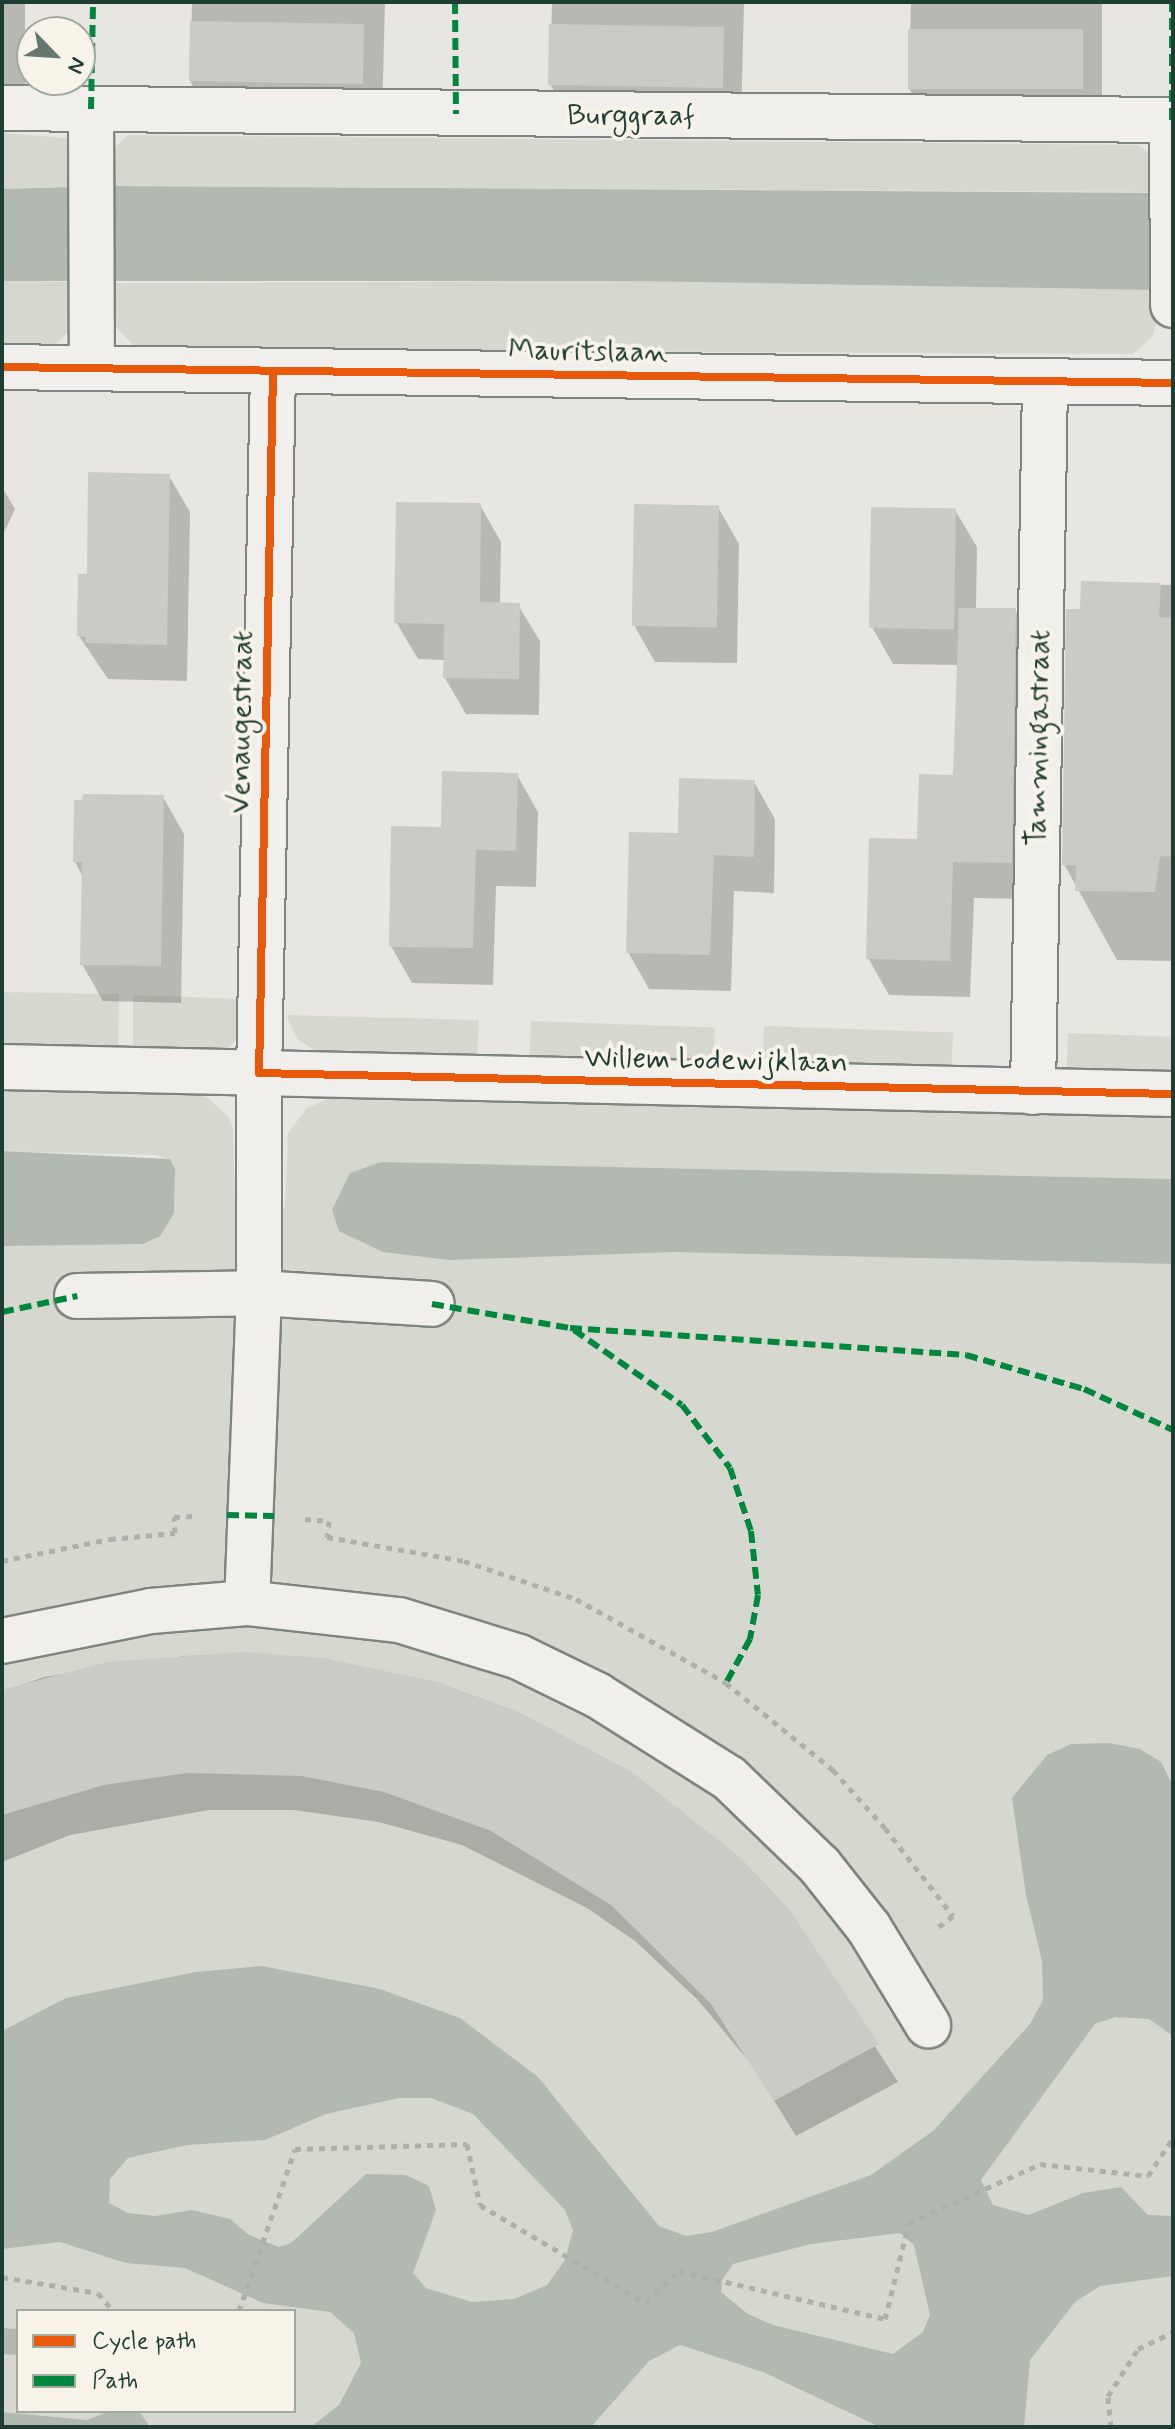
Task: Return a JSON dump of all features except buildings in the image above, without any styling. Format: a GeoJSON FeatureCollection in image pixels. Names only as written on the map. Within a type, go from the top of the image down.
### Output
{"type":"FeatureCollection","features":[{"type":"Feature","properties":{"kind":"street","name":"Burggraaf"},"geometry":{"type":"LineString","coordinates":[[2,108],[1172,120],[1173,305]]}},
{"type":"Feature","properties":{"kind":"street"},"geometry":{"type":"LineString","coordinates":[[91,109],[92,367]]}},
{"type":"Feature","properties":{"kind":"street","name":"Mauritslaan"},"geometry":{"type":"LineString","coordinates":[[2,367],[1045,384],[1173,383]]}},
{"type":"Feature","properties":{"kind":"street","name":"Venaugestraat"},"geometry":{"type":"LineString","coordinates":[[259,1073],[273,371]]}},
{"type":"Feature","properties":{"kind":"street","name":"Tammingastraat"},"geometry":{"type":"LineString","coordinates":[[1033,1092],[1045,384]]}},
{"type":"Feature","properties":{"kind":"street","name":"Willem Lodewijklaan"},"geometry":{"type":"LineString","coordinates":[[2,1067],[1173,1094]]}},
{"type":"Feature","properties":{"kind":"street"},"geometry":{"type":"LineString","coordinates":[[247,1603],[259,1293],[259,1073]]}},
{"type":"Feature","properties":{"kind":"street"},"geometry":{"type":"LineString","coordinates":[[77,1296],[259,1293],[432,1304]]}},
{"type":"Feature","properties":{"kind":"street"},"geometry":{"type":"LineString","coordinates":[[2,1641],[151,1611],[247,1603],[399,1620],[467,1639],[532,1663],[671,1738],[729,1778],[820,1866],[869,1928],[928,2025]]}},
{"type":"Feature","properties":{"kind":"path"},"geometry":{"type":"LineString","coordinates":[[2,1561],[110,1539],[175,1533],[174,1517],[179,1517]]}},
{"type":"Feature","properties":{"kind":"path"},"geometry":{"type":"LineString","coordinates":[[329,1521],[327,1537],[464,1561],[576,1599],[726,1683],[824,1762],[885,1828],[953,1916],[937,1929]]}},
{"type":"Feature","properties":{"kind":"path"},"geometry":{"type":"LineString","coordinates":[[240,2309],[295,2149],[467,2144],[480,2205],[646,2303],[679,2271],[885,2319],[909,2223],[1040,2164],[1148,2176],[1173,2138]]}},
{"type":"Feature","properties":{"kind":"path"},"geometry":{"type":"LineString","coordinates":[[2,2277],[98,2293],[111,2309]]}},
{"type":"Feature","properties":{"kind":"path"},"geometry":{"type":"LineString","coordinates":[[1111,2427],[1108,2396],[1138,2349],[1173,2332]]}},
{"type":"Feature","properties":{"kind":"shaded area"},"geometry":{"type":"Polygon","coordinates":[[[2,133],[67,138],[73,144],[74,188],[2,189],[2,133]]]}},
{"type":"Feature","properties":{"kind":"shaded area"},"geometry":{"type":"Polygon","coordinates":[[[129,135],[1138,145],[1154,156],[1155,192],[115,186],[115,147],[129,135]]]}},
{"type":"Feature","properties":{"kind":"shaded area"},"geometry":{"type":"Polygon","coordinates":[[[115,186],[1173,193],[1155,290],[634,281],[2,281],[2,189],[115,186]]]}},
{"type":"Feature","properties":{"kind":"shaded area"},"geometry":{"type":"Polygon","coordinates":[[[2,281],[75,282],[75,325],[52,348],[2,347],[2,281]]]}},
{"type":"Feature","properties":{"kind":"shaded area"},"geometry":{"type":"Polygon","coordinates":[[[634,281],[1155,290],[1156,324],[1153,336],[1133,354],[137,349],[113,324],[113,283],[634,281]]]}},
{"type":"Feature","properties":{"kind":"shaded area"},"geometry":{"type":"Polygon","coordinates":[[[2,992],[119,994],[118,1050],[2,1048],[2,992]]]}},
{"type":"Feature","properties":{"kind":"shaded area"},"geometry":{"type":"Polygon","coordinates":[[[133,995],[242,999],[241,1035],[223,1053],[133,1051],[133,995]]]}},
{"type":"Feature","properties":{"kind":"shaded area"},"geometry":{"type":"Polygon","coordinates":[[[286,1015],[479,1020],[477,1056],[318,1052],[298,1040],[286,1015]]]}},
{"type":"Feature","properties":{"kind":"shaded area"},"geometry":{"type":"Polygon","coordinates":[[[531,1021],[715,1027],[714,1062],[530,1056],[531,1021]]]}},
{"type":"Feature","properties":{"kind":"shaded area"},"geometry":{"type":"Polygon","coordinates":[[[764,1026],[953,1033],[952,1068],[763,1061],[764,1026]]]}},
{"type":"Feature","properties":{"kind":"shaded area"},"geometry":{"type":"Polygon","coordinates":[[[1068,1033],[1173,1037],[1172,1072],[1067,1068],[1068,1033]]]}},
{"type":"Feature","properties":{"kind":"shaded area"},"geometry":{"type":"Polygon","coordinates":[[[2,1087],[197,1093],[209,1099],[228,1116],[233,1128],[235,1208],[285,1209],[288,1133],[307,1108],[330,1098],[1173,1117],[1173,1179],[381,1162],[1173,1226],[1173,2427],[2,2427],[2,1204],[174,1207],[175,1169],[170,1159],[155,1155],[2,1151],[2,1087]]]}},
{"type":"Feature","properties":{"kind":"shaded area"},"geometry":{"type":"Polygon","coordinates":[[[2,1151],[170,1159],[175,1169],[174,1213],[160,1236],[143,1244],[2,1246],[2,1151]]]}},
{"type":"Feature","properties":{"kind":"shaded area"},"geometry":{"type":"Polygon","coordinates":[[[381,1162],[1173,1179],[1173,1264],[673,1252],[449,1260],[383,1252],[339,1231],[332,1210],[350,1173],[381,1162]]]}},
{"type":"Feature","properties":{"kind":"shaded area"},"geometry":{"type":"Polygon","coordinates":[[[1109,1743],[1140,1749],[1161,1762],[1173,1786],[1173,2036],[1149,2019],[1115,2017],[1095,2024],[981,2180],[993,2205],[1029,2215],[1083,2193],[1121,2187],[1148,2215],[1173,2216],[1173,2276],[1100,2286],[1075,2302],[1030,2360],[1024,2427],[880,2427],[763,2372],[680,2345],[649,2361],[591,2427],[311,2427],[339,2405],[361,2363],[354,2333],[330,2312],[263,2303],[185,2268],[126,2263],[60,2242],[2,2249],[2,2031],[66,1998],[196,1972],[262,1966],[380,1989],[460,2018],[538,2077],[659,2226],[686,2236],[712,2232],[871,2175],[933,2131],[1030,2024],[1043,2000],[1042,1961],[1026,1895],[1012,1798],[1047,1755],[1071,1744],[1109,1743]],[[399,2098],[326,2114],[265,2140],[187,2145],[128,2158],[110,2179],[109,2203],[128,2213],[155,2216],[192,2210],[230,2219],[249,2235],[279,2247],[291,2243],[366,2174],[406,2175],[429,2186],[436,2210],[413,2273],[426,2288],[472,2302],[514,2299],[547,2285],[565,2260],[573,2230],[565,2210],[473,2114],[431,2098],[399,2098]],[[900,2233],[811,2244],[733,2264],[722,2280],[721,2292],[748,2314],[773,2325],[893,2354],[923,2332],[930,2315],[914,2245],[900,2233]]]}},
{"type":"Feature","properties":{"kind":"shaded area"},"geometry":{"type":"Polygon","coordinates":[[[2,2328],[16,2329],[16,2355],[2,2354],[2,2328]]]}},
{"type":"Feature","properties":{"kind":"shaded area"},"geometry":{"type":"Polygon","coordinates":[[[2,2412],[87,2420],[105,2413],[140,2413],[150,2427],[2,2427],[2,2412]]]}},
{"type":"Feature","properties":{"kind":"marked path"},"geometry":{"type":"LineString","coordinates":[[91,109],[93,2]]}},
{"type":"Feature","properties":{"kind":"marked path"},"geometry":{"type":"LineString","coordinates":[[455,2],[456,114]]}},
{"type":"Feature","properties":{"kind":"marked path"},"geometry":{"type":"LineString","coordinates":[[1172,2],[1172,120]]}},
{"type":"Feature","properties":{"kind":"marked path"},"geometry":{"type":"LineString","coordinates":[[2,1312],[77,1296]]}},
{"type":"Feature","properties":{"kind":"marked path"},"geometry":{"type":"LineString","coordinates":[[432,1304],[570,1328],[966,1355],[1084,1389],[1173,1430]]}},
{"type":"Feature","properties":{"kind":"marked path"},"geometry":{"type":"LineString","coordinates":[[574,1330],[682,1405],[730,1468],[751,1531],[758,1595],[750,1639],[726,1683]]}},
{"type":"Feature","properties":{"kind":"marked path"},"geometry":{"type":"LineString","coordinates":[[227,1515],[274,1516]]}},
{"type":"Feature","properties":{"kind":"cycle path"},"geometry":{"type":"LineString","coordinates":[[2,367],[1173,383]]}},
{"type":"Feature","properties":{"kind":"cycle path"},"geometry":{"type":"LineString","coordinates":[[273,371],[259,1073],[1173,1094]]}}]}
